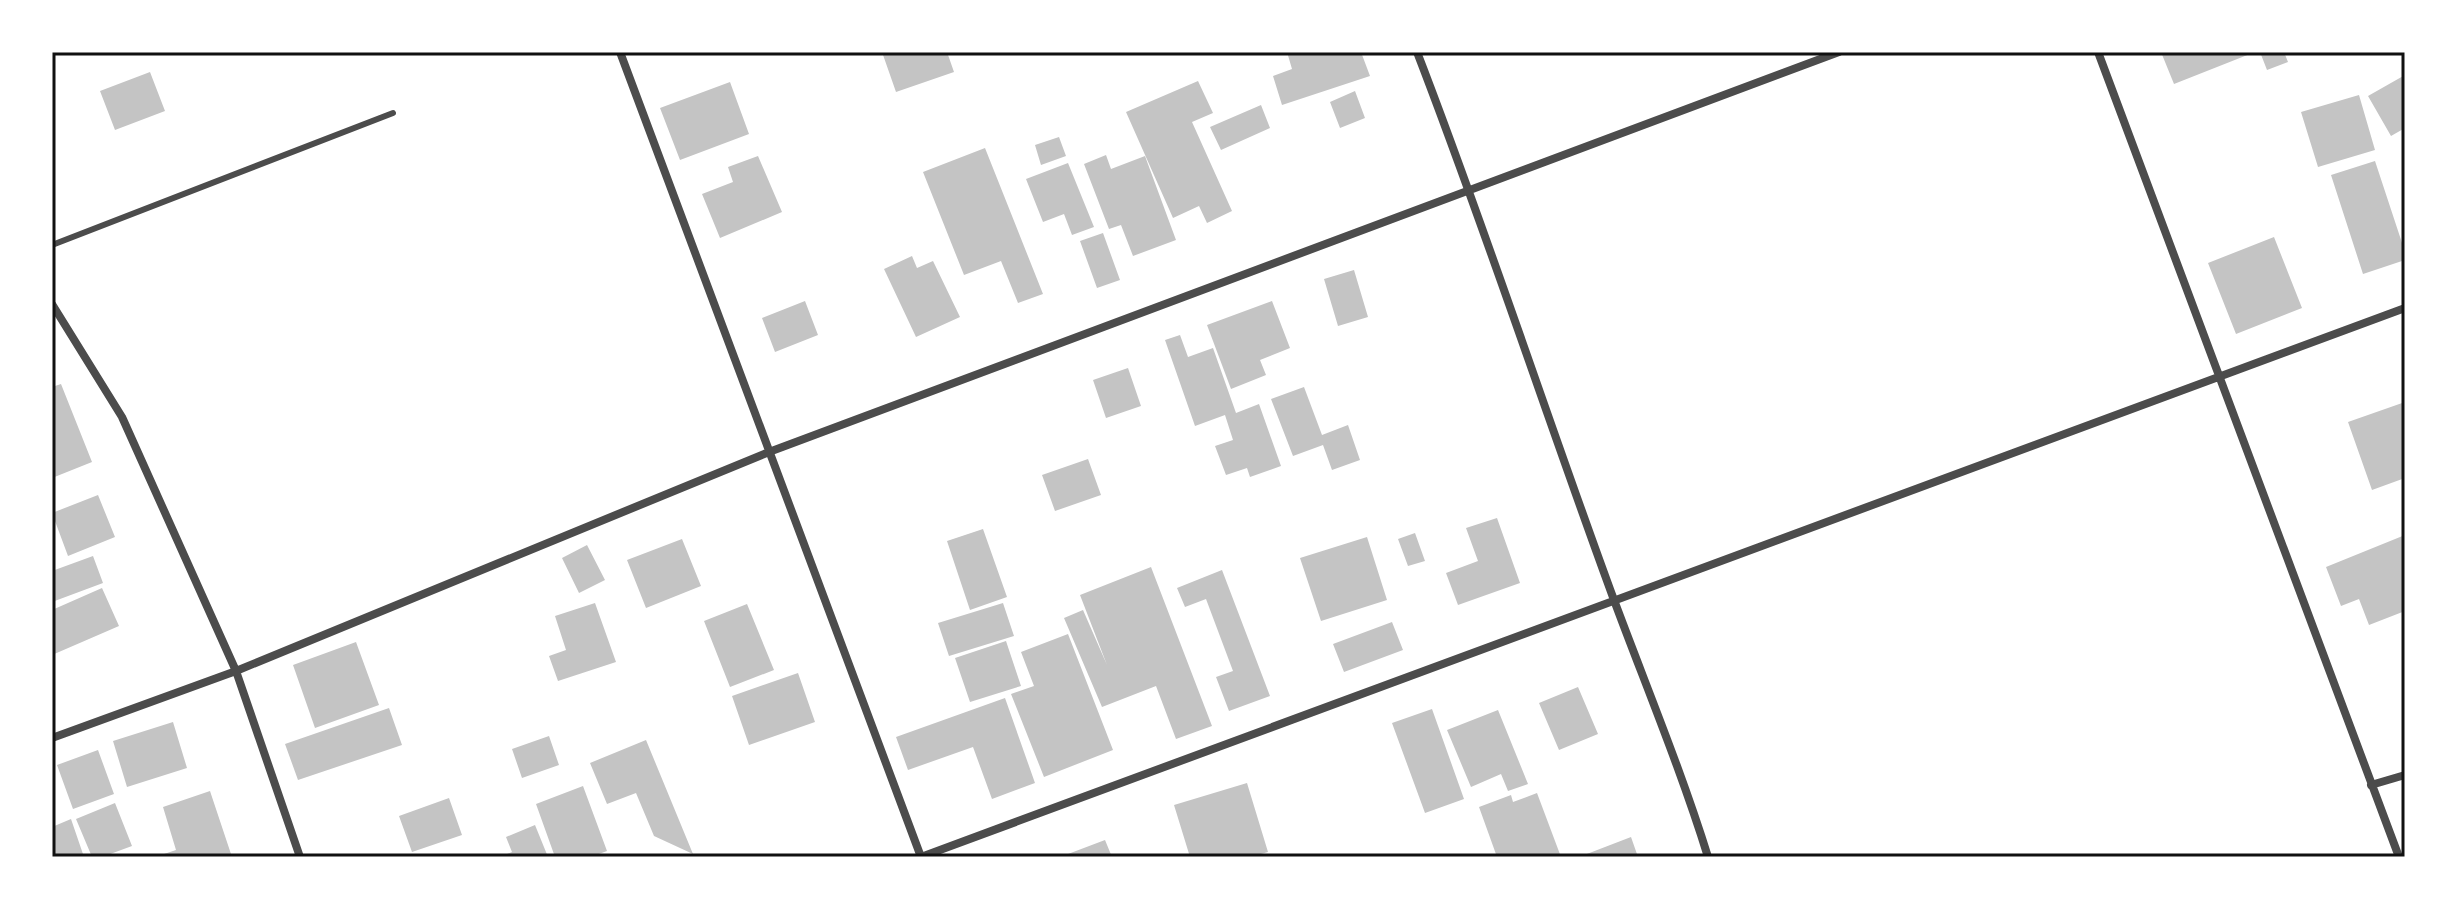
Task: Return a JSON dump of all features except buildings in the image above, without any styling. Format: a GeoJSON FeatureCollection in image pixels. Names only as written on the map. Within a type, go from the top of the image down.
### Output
{"type":"FeatureCollection","features":[{"type":"Feature","properties":{"kind":"street"},"geometry":{"type":"LineString","coordinates":[[620,52],[921,857],[2405,308]]}},
{"type":"Feature","properties":{"kind":"street"},"geometry":{"type":"LineString","coordinates":[[1417,52],[1470,190],[1614,600],[1690,798],[1708,857]]}},
{"type":"Feature","properties":{"kind":"street"},"geometry":{"type":"LineString","coordinates":[[52,738],[236,671],[769,452],[1839,52]]}},
{"type":"Feature","properties":{"kind":"street"},"geometry":{"type":"LineString","coordinates":[[2098,52],[2399,857]]}},
{"type":"Feature","properties":{"kind":"street"},"geometry":{"type":"LineString","coordinates":[[52,304],[122,417],[236,671],[300,857]]}},
{"type":"Feature","properties":{"kind":"street"},"geometry":{"type":"LineString","coordinates":[[2371,785],[2405,775]]}},
{"type":"Feature","properties":{"kind":"lane"},"geometry":{"type":"LineString","coordinates":[[52,245],[393,113]]}}]}
